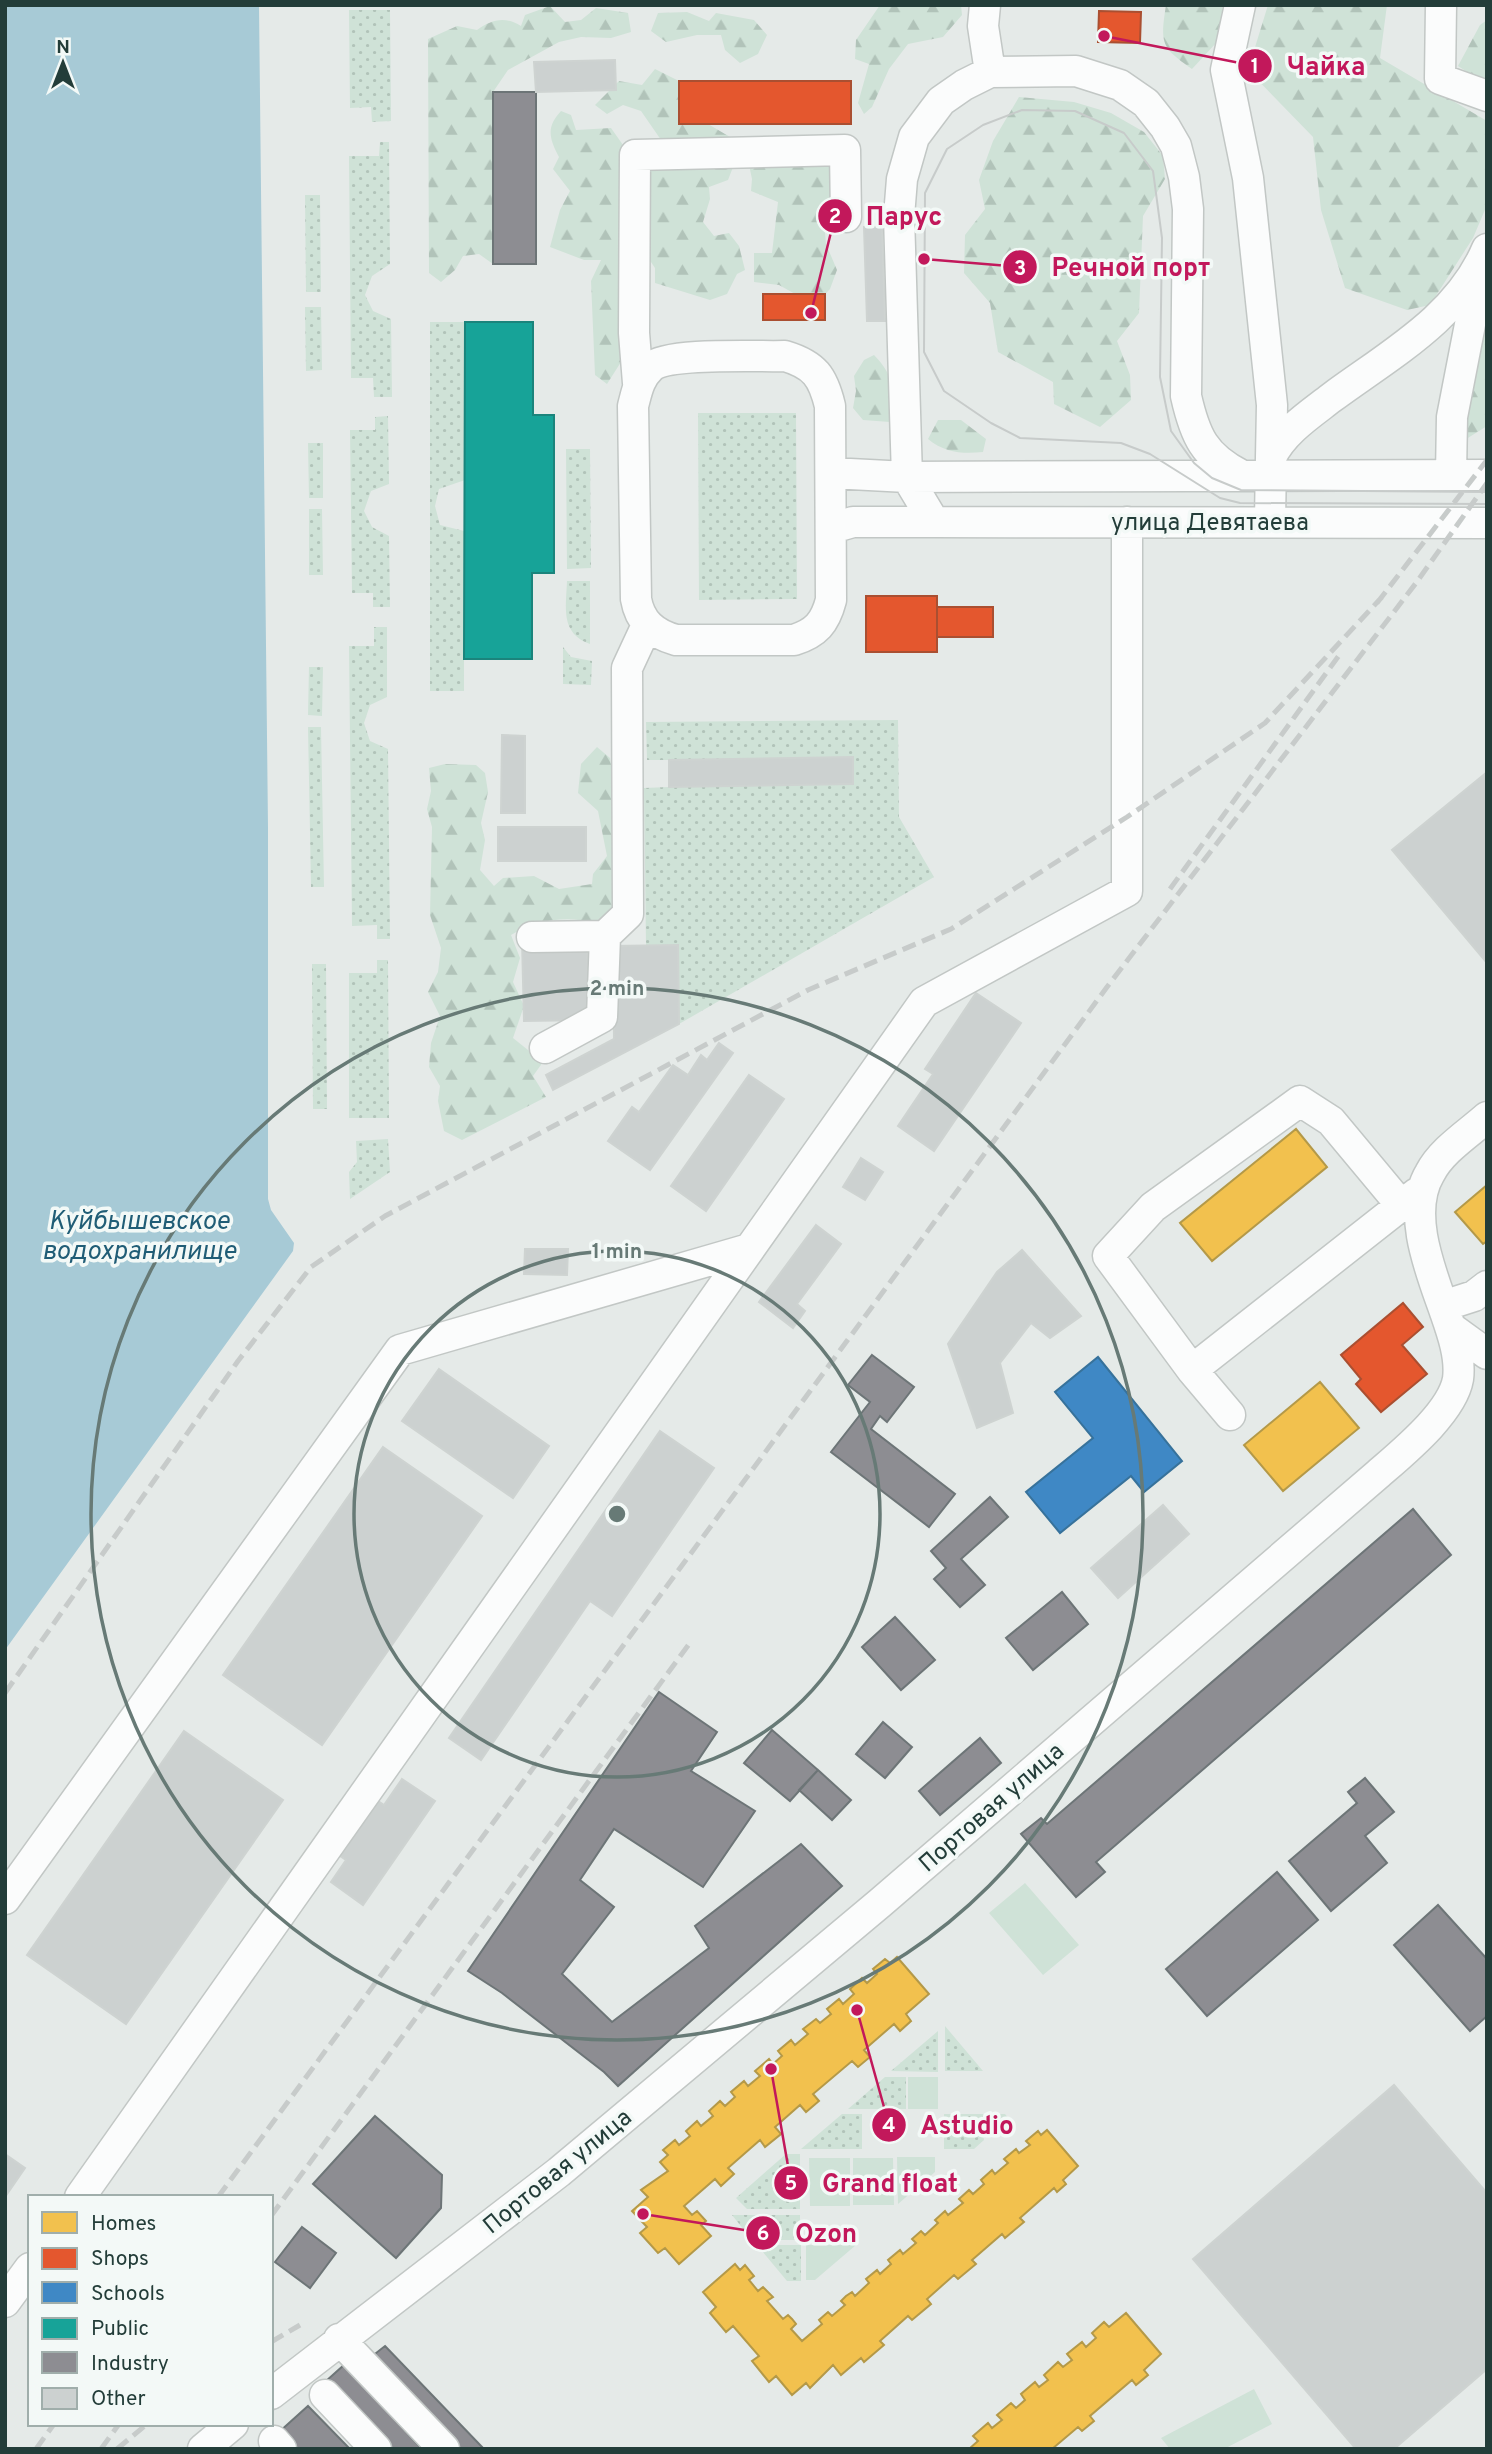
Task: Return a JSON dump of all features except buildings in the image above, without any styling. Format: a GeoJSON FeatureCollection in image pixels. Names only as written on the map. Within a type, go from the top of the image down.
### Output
{"type":"FeatureCollection","features":[{"type":"Feature","properties":{"kind":"street"},"geometry":{"type":"LineString","coordinates":[[985,5],[983,26],[990,72]]}},
{"type":"Feature","properties":{"kind":"street"},"geometry":{"type":"LineString","coordinates":[[1240,5],[1226,70],[1248,178],[1272,405],[1261,469],[1270,523]]}},
{"type":"Feature","properties":{"kind":"street"},"geometry":{"type":"LineString","coordinates":[[1441,5],[1440,79],[1487,96]]}},
{"type":"Feature","properties":{"kind":"street"},"geometry":{"type":"LineString","coordinates":[[934,522],[907,477],[899,216],[902,179],[914,137],[941,101],[990,72],[1076,71],[1120,85],[1146,103],[1165,127],[1176,146],[1188,209],[1186,396],[1192,421],[1212,457],[1261,469]]}},
{"type":"Feature","properties":{"kind":"street"},"geometry":{"type":"LineString","coordinates":[[638,383],[652,366],[671,359],[785,356],[816,369],[824,382],[830,406],[831,600],[827,616],[810,635],[794,640],[676,640],[660,636],[647,625],[638,612],[633,406],[638,383],[634,333],[635,155],[845,150],[846,217]]}},
{"type":"Feature","properties":{"kind":"street"},"geometry":{"type":"LineString","coordinates":[[1261,469],[1276,448],[1302,422],[1443,315],[1465,289],[1485,254]]}},
{"type":"Feature","properties":{"kind":"street"},"geometry":{"type":"LineString","coordinates":[[1451,475],[1452,417],[1485,254]]}},
{"type":"Feature","properties":{"kind":"street","name":"улица Девятаева"},"geometry":{"type":"LineString","coordinates":[[831,473],[907,477],[1261,469],[1487,475]]}},
{"type":"Feature","properties":{"kind":"street","name":"улица Девятаева"},"geometry":{"type":"LineString","coordinates":[[832,528],[853,523],[934,522],[1487,523]]}},
{"type":"Feature","properties":{"kind":"street"},"geometry":{"type":"LineString","coordinates":[[81,2195],[924,1002],[1128,891],[1128,523]]}},
{"type":"Feature","properties":{"kind":"street"},"geometry":{"type":"LineString","coordinates":[[532,937],[605,936],[628,914],[627,668],[647,625]]}},
{"type":"Feature","properties":{"kind":"street"},"geometry":{"type":"LineString","coordinates":[[545,1048],[603,1017],[605,936]]}},
{"type":"Feature","properties":{"kind":"street"},"geometry":{"type":"LineString","coordinates":[[1230,1415],[1192,1370],[1108,1256],[1153,1207],[1300,1101],[1331,1121],[1412,1197]]}},
{"type":"Feature","properties":{"kind":"street"},"geometry":{"type":"LineString","coordinates":[[1192,1370],[1412,1197],[1441,1157],[1487,1117]]}},
{"type":"Feature","properties":{"kind":"street","name":"Портовая улица"},"geometry":{"type":"LineString","coordinates":[[273,2392],[570,2163],[880,1903],[1377,1475],[1448,1403],[1458,1380],[1457,1354],[1412,1197]]}},
{"type":"Feature","properties":{"kind":"street"},"geometry":{"type":"LineString","coordinates":[[5,1899],[400,1350],[749,1249]]}},
{"type":"Feature","properties":{"kind":"street"},"geometry":{"type":"LineString","coordinates":[[1487,1286],[1446,1317],[1487,1354]]}},
{"type":"Feature","properties":{"kind":"street"},"geometry":{"type":"LineString","coordinates":[[5,2302],[28,2271]]}},
{"type":"Feature","properties":{"kind":"street"},"geometry":{"type":"LineString","coordinates":[[339,2339],[444,2449]]}},
{"type":"Feature","properties":{"kind":"street"},"geometry":{"type":"LineString","coordinates":[[325,2395],[376,2449]]}},
{"type":"Feature","properties":{"kind":"street"},"geometry":{"type":"LineString","coordinates":[[203,2449],[231,2426]]}},
{"type":"Feature","properties":{"kind":"green space"},"geometry":{"type":"Polygon","coordinates":[[[880,5],[961,5],[962,15],[943,37],[908,44],[889,69],[872,107],[864,114],[858,103],[869,64],[855,59],[856,40],[880,5]]]}},
{"type":"Feature","properties":{"kind":"green space"},"geometry":{"type":"Polygon","coordinates":[[[1166,5],[1223,5],[1217,42],[1192,69],[1174,55],[1165,43],[1163,28],[1166,5]]]}},
{"type":"Feature","properties":{"kind":"green space"},"geometry":{"type":"Polygon","coordinates":[[[1268,5],[1387,5],[1380,58],[1487,121],[1487,205],[1473,238],[1430,305],[1407,310],[1345,288],[1321,210],[1313,137],[1248,70],[1268,5]]]}},
{"type":"Feature","properties":{"kind":"green space"},"geometry":{"type":"Polygon","coordinates":[[[550,6],[565,22],[581,20],[596,8],[628,13],[631,32],[611,38],[581,37],[559,42],[508,70],[493,92],[493,264],[479,254],[463,256],[455,270],[441,282],[429,273],[428,39],[457,26],[477,30],[499,20],[521,26],[525,15],[550,6]]]}},
{"type":"Feature","properties":{"kind":"green space"},"geometry":{"type":"Polygon","coordinates":[[[349,10],[390,10],[391,121],[372,122],[371,107],[350,108],[349,10]]]}},
{"type":"Feature","properties":{"kind":"green space"},"geometry":{"type":"Polygon","coordinates":[[[687,12],[709,21],[716,13],[754,20],[767,35],[758,54],[740,63],[725,50],[721,35],[697,35],[666,42],[651,31],[658,13],[687,12]]]}},
{"type":"Feature","properties":{"kind":"green space"},"geometry":{"type":"Polygon","coordinates":[[[1487,20],[1487,85],[1458,66],[1480,25],[1487,20]]]}},
{"type":"Feature","properties":{"kind":"green space"},"geometry":{"type":"Polygon","coordinates":[[[655,69],[679,81],[679,124],[708,124],[742,144],[728,180],[709,187],[710,199],[703,222],[714,236],[729,233],[739,246],[745,270],[737,274],[727,294],[710,300],[655,283],[655,268],[645,253],[646,172],[668,150],[641,111],[623,105],[607,114],[595,105],[619,81],[642,85],[655,69]]]}},
{"type":"Feature","properties":{"kind":"green space"},"geometry":{"type":"Polygon","coordinates":[[[1019,97],[1074,102],[1111,113],[1144,132],[1163,156],[1165,179],[1143,216],[1139,313],[1117,341],[1130,375],[1131,400],[1100,427],[1054,404],[1053,382],[998,352],[990,303],[964,273],[965,235],[985,209],[979,180],[993,141],[1019,97]]]}},
{"type":"Feature","properties":{"kind":"green space"},"geometry":{"type":"Polygon","coordinates":[[[561,111],[571,115],[576,130],[611,128],[623,145],[632,171],[620,327],[621,362],[607,384],[595,375],[591,281],[601,260],[584,260],[550,247],[560,210],[570,191],[553,169],[559,157],[551,138],[551,128],[561,111]]]}},
{"type":"Feature","properties":{"kind":"green space"},"geometry":{"type":"Polygon","coordinates":[[[756,138],[837,166],[837,210],[824,222],[826,244],[837,270],[830,289],[815,305],[779,285],[754,282],[754,253],[772,253],[778,202],[751,191],[752,179],[748,160],[756,138]]]}},
{"type":"Feature","properties":{"kind":"green space"},"geometry":{"type":"Polygon","coordinates":[[[380,142],[389,142],[390,264],[372,276],[365,295],[373,311],[391,319],[392,397],[374,397],[373,378],[351,378],[349,156],[379,156],[380,142]]]}},
{"type":"Feature","properties":{"kind":"green space"},"geometry":{"type":"Polygon","coordinates":[[[305,195],[320,195],[321,292],[306,292],[305,195]]]}},
{"type":"Feature","properties":{"kind":"green space"},"geometry":{"type":"Polygon","coordinates":[[[1487,303],[1487,426],[1463,441],[1487,303]]]}},
{"type":"Feature","properties":{"kind":"green space"},"geometry":{"type":"Polygon","coordinates":[[[305,307],[321,307],[322,370],[306,371],[305,307]]]}},
{"type":"Feature","properties":{"kind":"green space"},"geometry":{"type":"Polygon","coordinates":[[[430,322],[465,322],[465,480],[439,489],[435,506],[440,525],[464,531],[464,691],[430,691],[430,322]]]}},
{"type":"Feature","properties":{"kind":"green space"},"geometry":{"type":"Polygon","coordinates":[[[874,355],[890,379],[890,422],[863,420],[853,408],[856,391],[854,376],[864,360],[874,355]]]}},
{"type":"Feature","properties":{"kind":"green space"},"geometry":{"type":"Polygon","coordinates":[[[698,413],[796,413],[797,599],[699,600],[698,413]]]}},
{"type":"Feature","properties":{"kind":"green space"},"geometry":{"type":"Polygon","coordinates":[[[388,416],[389,484],[371,491],[364,511],[372,527],[389,536],[390,607],[373,607],[373,593],[352,593],[350,430],[375,430],[375,417],[388,416]]]}},
{"type":"Feature","properties":{"kind":"green space"},"geometry":{"type":"Polygon","coordinates":[[[938,420],[961,420],[986,439],[983,452],[954,452],[934,444],[928,439],[938,420]]]}},
{"type":"Feature","properties":{"kind":"green space"},"geometry":{"type":"Polygon","coordinates":[[[308,443],[323,443],[323,498],[309,498],[308,443]]]}},
{"type":"Feature","properties":{"kind":"green space"},"geometry":{"type":"Polygon","coordinates":[[[566,449],[590,449],[591,568],[567,569],[566,449]]]}},
{"type":"Feature","properties":{"kind":"green space"},"geometry":{"type":"Polygon","coordinates":[[[309,509],[322,509],[323,575],[309,575],[309,509]]]}},
{"type":"Feature","properties":{"kind":"green space"},"geometry":{"type":"Polygon","coordinates":[[[567,581],[590,581],[590,644],[580,639],[569,626],[566,610],[567,581]]]}},
{"type":"Feature","properties":{"kind":"green space"},"geometry":{"type":"Polygon","coordinates":[[[374,627],[387,627],[387,697],[370,705],[364,723],[370,741],[388,749],[390,939],[377,939],[377,925],[352,926],[349,646],[374,646],[374,627]]]}},
{"type":"Feature","properties":{"kind":"green space"},"geometry":{"type":"Polygon","coordinates":[[[563,647],[571,657],[592,661],[591,685],[563,684],[563,647]]]}},
{"type":"Feature","properties":{"kind":"green space"},"geometry":{"type":"Polygon","coordinates":[[[309,667],[323,667],[322,716],[308,715],[309,667]]]}},
{"type":"Feature","properties":{"kind":"green space"},"geometry":{"type":"Polygon","coordinates":[[[898,720],[899,817],[934,877],[679,1024],[678,945],[646,945],[644,788],[669,787],[669,760],[647,760],[646,722],[898,720]]]}},
{"type":"Feature","properties":{"kind":"green space"},"geometry":{"type":"Polygon","coordinates":[[[308,727],[321,727],[324,887],[311,887],[308,727]]]}},
{"type":"Feature","properties":{"kind":"green space"},"geometry":{"type":"Polygon","coordinates":[[[597,747],[610,758],[616,798],[617,903],[595,923],[573,919],[552,920],[511,935],[520,958],[513,982],[524,1006],[513,1038],[543,1062],[533,1076],[546,1097],[462,1140],[444,1131],[438,1101],[440,1086],[429,1067],[431,1043],[440,1016],[428,992],[438,972],[441,948],[430,915],[432,827],[427,809],[431,791],[429,768],[445,764],[476,765],[485,773],[488,792],[481,823],[485,840],[480,870],[494,886],[503,878],[534,876],[559,889],[592,884],[593,874],[607,856],[598,811],[578,793],[581,764],[597,747]]]}},
{"type":"Feature","properties":{"kind":"green space"},"geometry":{"type":"Polygon","coordinates":[[[377,960],[388,960],[389,1118],[349,1118],[349,973],[377,973],[377,960]]]}},
{"type":"Feature","properties":{"kind":"green space"},"geometry":{"type":"Polygon","coordinates":[[[312,964],[326,964],[327,1109],[313,1109],[312,964]]]}},
{"type":"Feature","properties":{"kind":"green space"},"geometry":{"type":"Polygon","coordinates":[[[388,1139],[390,1172],[350,1199],[349,1172],[357,1162],[356,1141],[388,1139]]]}},
{"type":"Feature","properties":{"kind":"green space"},"geometry":{"type":"Polygon","coordinates":[[[1025,1883],[1079,1945],[1043,1975],[989,1913],[1025,1883]]]}},
{"type":"Feature","properties":{"kind":"green space"},"geometry":{"type":"Polygon","coordinates":[[[945,2026],[983,2071],[945,2071],[945,2026]]]}},
{"type":"Feature","properties":{"kind":"green space"},"geometry":{"type":"Polygon","coordinates":[[[938,2031],[938,2072],[891,2071],[938,2031]]]}},
{"type":"Feature","properties":{"kind":"green space"},"geometry":{"type":"Polygon","coordinates":[[[885,2077],[906,2077],[906,2109],[848,2109],[885,2077]]]}},
{"type":"Feature","properties":{"kind":"green space"},"geometry":{"type":"Polygon","coordinates":[[[908,2077],[938,2077],[938,2109],[908,2109],[908,2077]]]}},
{"type":"Feature","properties":{"kind":"green space"},"geometry":{"type":"Polygon","coordinates":[[[842,2114],[862,2114],[862,2149],[801,2149],[842,2114]]]}},
{"type":"Feature","properties":{"kind":"green space"},"geometry":{"type":"Polygon","coordinates":[[[944,2114],[1005,2114],[1009,2119],[997,2129],[991,2127],[983,2134],[984,2140],[974,2149],[944,2149],[944,2114]]]}},
{"type":"Feature","properties":{"kind":"green space"},"geometry":{"type":"Polygon","coordinates":[[[786,2154],[800,2154],[800,2209],[747,2209],[736,2198],[786,2154]]]}},
{"type":"Feature","properties":{"kind":"green space"},"geometry":{"type":"Polygon","coordinates":[[[897,2157],[935,2157],[935,2172],[898,2204],[897,2157]]]}},
{"type":"Feature","properties":{"kind":"green space"},"geometry":{"type":"Polygon","coordinates":[[[809,2158],[850,2158],[850,2206],[810,2206],[809,2158]]]}},
{"type":"Feature","properties":{"kind":"green space"},"geometry":{"type":"Polygon","coordinates":[[[853,2158],[893,2158],[894,2205],[853,2205],[853,2158]]]}},
{"type":"Feature","properties":{"kind":"green space"},"geometry":{"type":"Polygon","coordinates":[[[732,2215],[800,2215],[800,2240],[752,2240],[732,2215]]]}},
{"type":"Feature","properties":{"kind":"green space"},"geometry":{"type":"Polygon","coordinates":[[[757,2245],[801,2245],[801,2281],[787,2281],[757,2245]]]}},
{"type":"Feature","properties":{"kind":"green space"},"geometry":{"type":"Polygon","coordinates":[[[806,2245],[856,2245],[815,2280],[806,2280],[806,2245]]]}},
{"type":"Feature","properties":{"kind":"green space"},"geometry":{"type":"Polygon","coordinates":[[[1254,2389],[1272,2424],[1224,2449],[1170,2449],[1161,2438],[1254,2389]]]}},
{"type":"Feature","properties":{"kind":"water","name":"Куйбышевское водохранилище"},"geometry":{"type":"Polygon","coordinates":[[[5,5],[259,5],[268,828],[268,1199],[271,1210],[294,1243],[293,1251],[5,1650],[5,5]]]}},
{"type":"Feature","properties":{"kind":"tram line"},"geometry":{"type":"LineString","coordinates":[[1487,492],[1241,490],[1212,478],[1194,463],[1171,431],[1160,377],[1162,238],[1153,171],[1124,133],[1075,111],[1022,110],[983,125],[947,149],[925,193],[924,352],[944,391],[991,423],[1020,438],[1121,443],[1150,454],[1220,498],[1240,503],[1487,504]]}},
{"type":"Feature","properties":{"kind":"railway"},"geometry":{"type":"LineString","coordinates":[[1377,603],[1487,460]]}},
{"type":"Feature","properties":{"kind":"railway"},"geometry":{"type":"LineString","coordinates":[[219,2195],[1107,987],[1416,583],[1487,483]]}},
{"type":"Feature","properties":{"kind":"railway"},"geometry":{"type":"LineString","coordinates":[[5,1693],[238,1361],[311,1267],[385,1216],[808,990],[951,929],[1127,817],[1265,723],[1382,597]]}},
{"type":"Feature","properties":{"kind":"railway"},"geometry":{"type":"LineString","coordinates":[[1170,889],[1340,654]]}},
{"type":"Feature","properties":{"kind":"railway"},"geometry":{"type":"LineString","coordinates":[[273,2213],[692,1640]]}},
{"type":"Feature","properties":{"kind":"railway"},"geometry":{"type":"LineString","coordinates":[[273,2341],[300,2325]]}},
{"type":"Feature","properties":{"kind":"railway"},"geometry":{"type":"LineString","coordinates":[[36,2449],[53,2426]]}},
{"type":"Feature","properties":{"kind":"railway"},"geometry":{"type":"LineString","coordinates":[[101,2449],[118,2426]]}},
{"type":"Feature","properties":{"kind":"railway"},"geometry":{"type":"LineString","coordinates":[[117,2449],[145,2426]]}},
{"type":"Feature","properties":{"kind":"place","name":"Чайка"},"geometry":{"type":"Point","coordinates":[1104,36]}},
{"type":"Feature","properties":{"kind":"place","name":"Речной порт"},"geometry":{"type":"Point","coordinates":[924,259]}},
{"type":"Feature","properties":{"kind":"place","name":"Парус"},"geometry":{"type":"Point","coordinates":[811,313]}},
{"type":"Feature","properties":{"kind":"place","name":"Astudio"},"geometry":{"type":"Point","coordinates":[857,2010]}},
{"type":"Feature","properties":{"kind":"place","name":"Grand float"},"geometry":{"type":"Point","coordinates":[771,2069]}},
{"type":"Feature","properties":{"kind":"place","name":"Ozon"},"geometry":{"type":"Point","coordinates":[643,2214]}}]}
